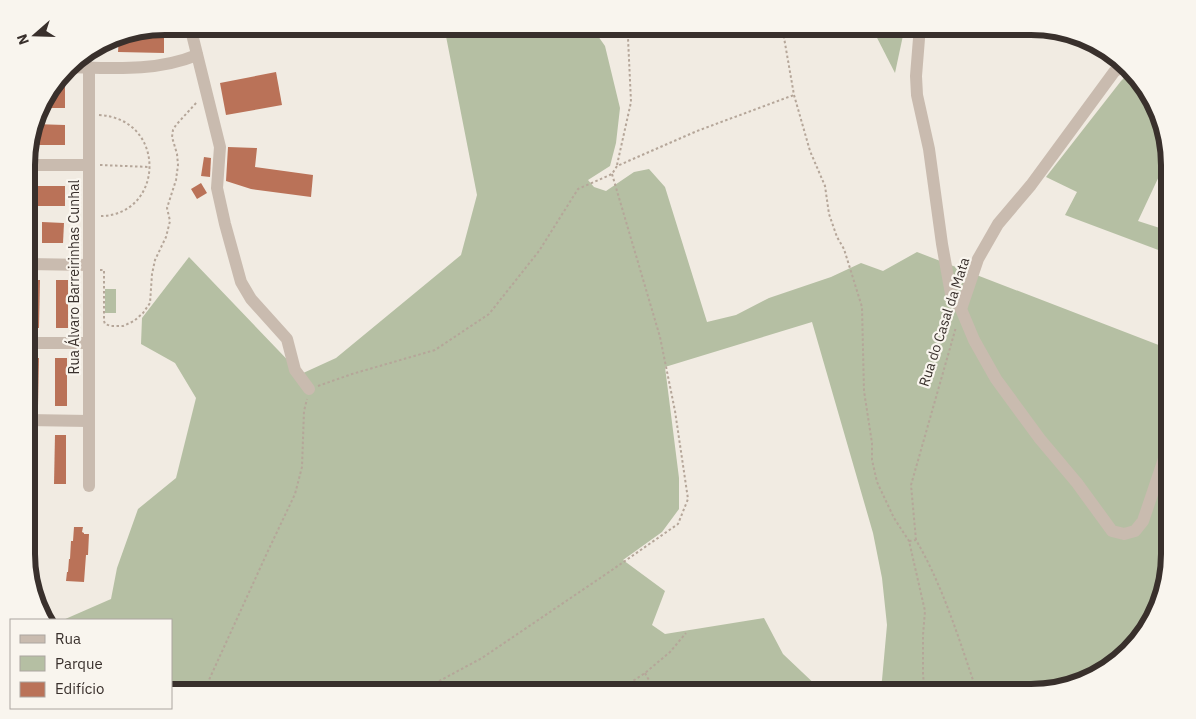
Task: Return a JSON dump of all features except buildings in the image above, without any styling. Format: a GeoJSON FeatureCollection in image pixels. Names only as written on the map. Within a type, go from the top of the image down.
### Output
{"type":"FeatureCollection","features":[{"type":"Feature","properties":{"kind":"street"},"geometry":{"type":"LineString","coordinates":[[192,35],[220,147],[217,188],[241,282],[251,299],[287,339],[295,370],[310,389]]}},
{"type":"Feature","properties":{"kind":"street"},"geometry":{"type":"LineString","coordinates":[[919,35],[916,76],[917,95],[929,149],[942,244],[951,294],[961,309],[974,340],[996,379],[1040,439],[1078,483],[1112,531],[1124,534],[1135,531],[1143,521],[1161,470]]}},
{"type":"Feature","properties":{"kind":"street"},"geometry":{"type":"LineString","coordinates":[[78,68],[123,68],[163,65],[197,55]]}},
{"type":"Feature","properties":{"kind":"street","name":"Rua Álvaro Barreirinhas Cunhal"},"geometry":{"type":"LineString","coordinates":[[88,486],[89,68]]}},
{"type":"Feature","properties":{"kind":"street","name":"Rua do Casal da Mata"},"geometry":{"type":"LineString","coordinates":[[961,309],[978,260],[998,224],[1032,185],[1118,69]]}},
{"type":"Feature","properties":{"kind":"street"},"geometry":{"type":"LineString","coordinates":[[35,165],[89,165]]}},
{"type":"Feature","properties":{"kind":"street"},"geometry":{"type":"LineString","coordinates":[[35,264],[89,267]]}},
{"type":"Feature","properties":{"kind":"street"},"geometry":{"type":"LineString","coordinates":[[35,343],[89,343]]}},
{"type":"Feature","properties":{"kind":"street"},"geometry":{"type":"LineString","coordinates":[[35,420],[89,421]]}},
{"type":"Feature","properties":{"kind":"path"},"geometry":{"type":"LineString","coordinates":[[207,684],[295,494],[302,466],[304,411],[310,389],[352,374],[435,350],[489,314],[539,251],[578,189],[612,174],[617,166],[631,102],[628,35]]}},
{"type":"Feature","properties":{"kind":"path"},"geometry":{"type":"LineString","coordinates":[[784,35],[794,95],[810,151],[825,186],[829,214],[837,237],[844,249],[862,307],[864,391],[872,443],[872,460],[877,482],[894,518],[909,541],[925,611],[923,635],[924,684]]}},
{"type":"Feature","properties":{"kind":"path"},"geometry":{"type":"LineString","coordinates":[[89,267],[104,270],[104,321],[106,324],[123,326],[143,313],[150,302],[155,260],[166,237],[170,221],[167,208],[173,193],[178,165],[172,137],[173,130],[176,124],[195,105],[206,90]]}},
{"type":"Feature","properties":{"kind":"path"},"geometry":{"type":"LineString","coordinates":[[617,166],[697,131],[794,95]]}},
{"type":"Feature","properties":{"kind":"path"},"geometry":{"type":"LineString","coordinates":[[89,115],[106,115],[132,126],[138,133],[150,158],[146,185],[137,200],[122,211],[114,214],[89,216]]}},
{"type":"Feature","properties":{"kind":"path"},"geometry":{"type":"LineString","coordinates":[[89,165],[150,167]]}},
{"type":"Feature","properties":{"kind":"path"},"geometry":{"type":"LineString","coordinates":[[434,684],[482,658],[678,524],[688,499],[675,411],[660,337],[612,174]]}},
{"type":"Feature","properties":{"kind":"path","name":"Rua do Casal da Mata"},"geometry":{"type":"LineString","coordinates":[[916,540],[910,485],[956,328]]}},
{"type":"Feature","properties":{"kind":"path"},"geometry":{"type":"LineString","coordinates":[[909,541],[916,540],[926,556],[950,614],[974,684]]}},
{"type":"Feature","properties":{"kind":"path"},"geometry":{"type":"LineString","coordinates":[[628,684],[670,652],[686,633]]}},
{"type":"Feature","properties":{"kind":"path"},"geometry":{"type":"LineString","coordinates":[[645,672],[651,684]]}},
{"type":"Feature","properties":{"kind":"green space"},"geometry":{"type":"Polygon","coordinates":[[[446,35],[597,35],[605,46],[620,108],[616,143],[610,166],[588,180],[594,187],[606,191],[634,172],[649,169],[665,187],[707,322],[736,315],[769,298],[831,277],[861,263],[883,271],[917,252],[1161,346],[1161,563],[1159,580],[1144,619],[1123,646],[1110,657],[1089,671],[1057,682],[1040,684],[881,684],[887,625],[882,578],[873,533],[812,322],[665,367],[679,478],[679,509],[662,532],[623,560],[665,591],[652,625],[665,634],[764,618],[783,654],[815,684],[172,684],[172,619],[65,619],[111,599],[117,568],[138,509],[176,478],[196,398],[175,363],[141,344],[142,318],[189,257],[301,374],[336,358],[461,255],[477,195],[446,35]]]}},
{"type":"Feature","properties":{"kind":"green space"},"geometry":{"type":"Polygon","coordinates":[[[876,35],[903,35],[895,73],[876,35]]]}},
{"type":"Feature","properties":{"kind":"green space"},"geometry":{"type":"Polygon","coordinates":[[[1126,76],[1144,100],[1159,139],[1161,172],[1138,221],[1161,228],[1161,251],[1065,215],[1077,192],[1046,177],[1126,76]]]}},
{"type":"Feature","properties":{"kind":"green space"},"geometry":{"type":"Polygon","coordinates":[[[105,289],[116,289],[116,313],[105,313],[105,289]]]}}]}
